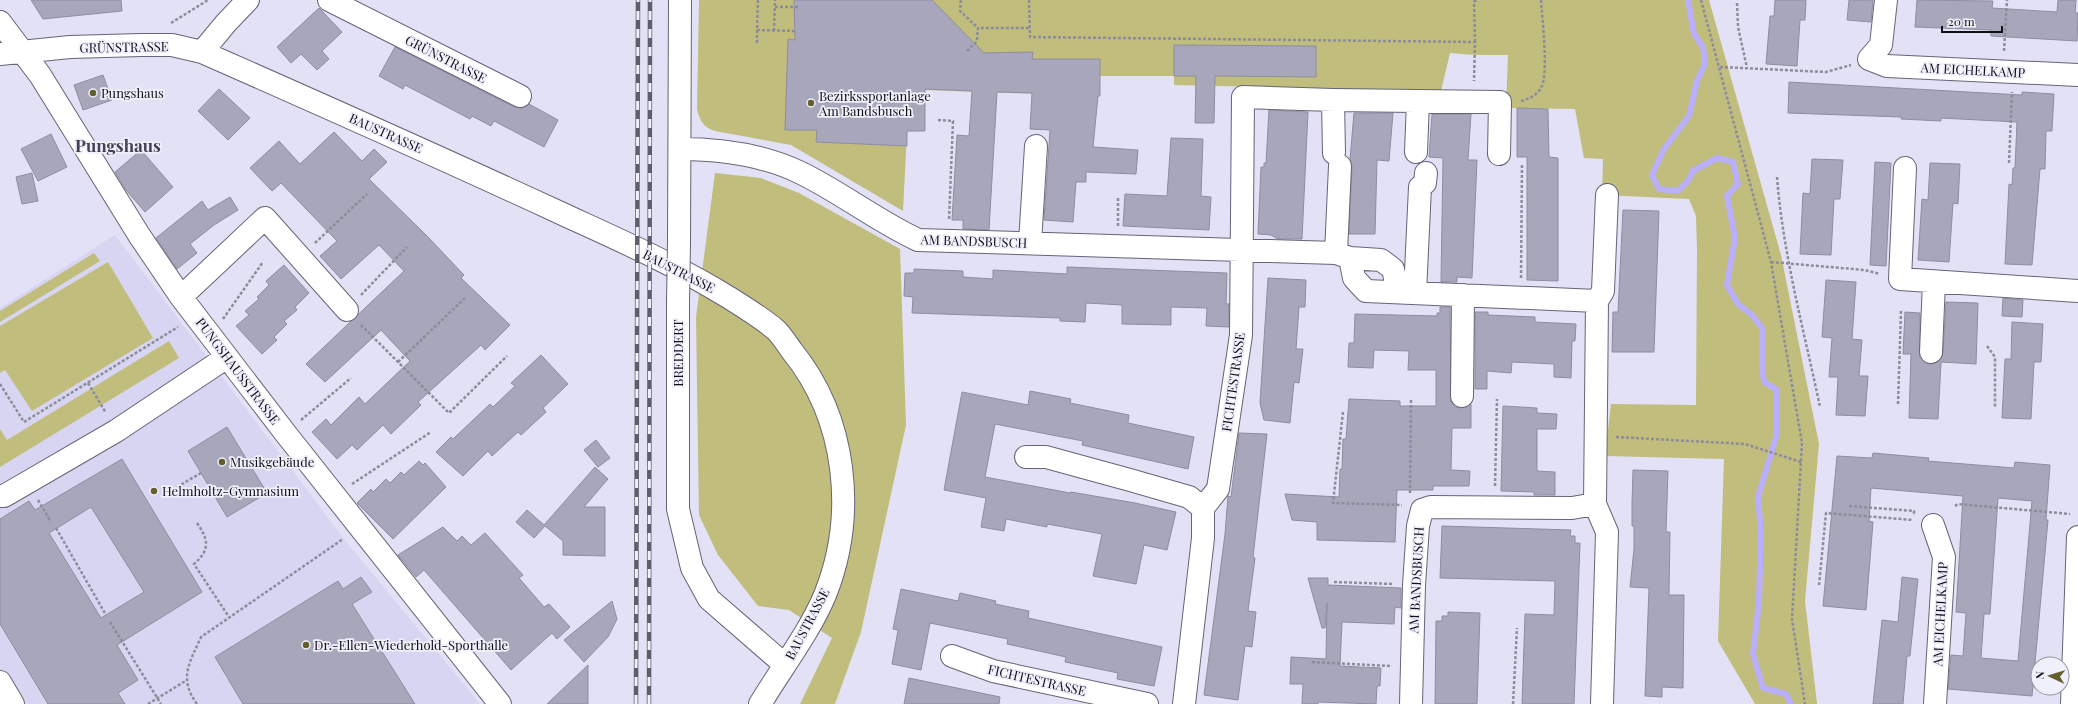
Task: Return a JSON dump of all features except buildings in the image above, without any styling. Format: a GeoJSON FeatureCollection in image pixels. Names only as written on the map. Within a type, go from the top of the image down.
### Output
{"type":"FeatureCollection","features":[{"type":"Feature","properties":{"kind":"street"},"geometry":{"type":"LineString","coordinates":[[202,52],[226,23],[248,0]]}},
{"type":"Feature","properties":{"kind":"street","name":"GRÜNSTRASSE"},"geometry":{"type":"LineString","coordinates":[[329,0],[520,96]]}},
{"type":"Feature","properties":{"kind":"street","name":"BREDDERT"},"geometry":{"type":"LineString","coordinates":[[680,0],[678,509],[692,568],[709,600],[785,665]]}},
{"type":"Feature","properties":{"kind":"street","name":"AM EICHELKAMP"},"geometry":{"type":"LineString","coordinates":[[1886,0],[1881,45],[1869,59],[1887,66],[2078,75]]}},
{"type":"Feature","properties":{"kind":"street","name":"PUNGSHAUSSTRASSE"},"geometry":{"type":"LineString","coordinates":[[0,22],[40,75],[139,235],[181,297],[359,527],[489,701]]}},
{"type":"Feature","properties":{"kind":"street","name":"GRÜNSTRASSE"},"geometry":{"type":"LineString","coordinates":[[0,54],[22,51],[141,45],[172,45],[202,52]]}},
{"type":"Feature","properties":{"kind":"street","name":"BAUSTRASSE"},"geometry":{"type":"LineString","coordinates":[[202,52],[461,167],[602,232],[702,281],[743,306],[776,331],[806,368],[825,406],[840,451],[843,485],[843,514],[832,575],[820,604],[785,665],[760,704]]}},
{"type":"Feature","properties":{"kind":"street"},"geometry":{"type":"LineString","coordinates":[[1241,250],[1243,97],[1333,100],[1500,102],[1499,154]]}},
{"type":"Feature","properties":{"kind":"street"},"geometry":{"type":"LineString","coordinates":[[1333,100],[1343,256],[1354,278],[1366,291],[1597,301]]}},
{"type":"Feature","properties":{"kind":"street"},"geometry":{"type":"LineString","coordinates":[[1416,152],[1418,101]]}},
{"type":"Feature","properties":{"kind":"street"},"geometry":{"type":"LineString","coordinates":[[1030,243],[1036,146]]}},
{"type":"Feature","properties":{"kind":"street","name":"AM BANDSBUSCH"},"geometry":{"type":"LineString","coordinates":[[680,149],[711,149],[771,161],[802,174],[898,231],[918,240],[1241,250],[1343,256],[1381,260],[1393,269],[1406,292]]}},
{"type":"Feature","properties":{"kind":"street"},"geometry":{"type":"LineString","coordinates":[[1905,168],[1892,277],[1934,282],[2078,291]]}},
{"type":"Feature","properties":{"kind":"street"},"geometry":{"type":"LineString","coordinates":[[1406,292],[1420,187],[1425,183],[1426,173]]}},
{"type":"Feature","properties":{"kind":"street"},"geometry":{"type":"LineString","coordinates":[[1602,704],[1607,532],[1595,504],[1597,301],[1603,291],[1607,195]]}},
{"type":"Feature","properties":{"kind":"street"},"geometry":{"type":"LineString","coordinates":[[181,297],[265,218],[347,310]]}},
{"type":"Feature","properties":{"kind":"street","name":"FICHTESTRASSE"},"geometry":{"type":"LineString","coordinates":[[1203,508],[1218,488],[1241,335],[1241,250]]}},
{"type":"Feature","properties":{"kind":"street"},"geometry":{"type":"LineString","coordinates":[[1931,352],[1934,282]]}},
{"type":"Feature","properties":{"kind":"street"},"geometry":{"type":"LineString","coordinates":[[1462,396],[1463,295]]}},
{"type":"Feature","properties":{"kind":"street"},"geometry":{"type":"LineString","coordinates":[[0,496],[4,496],[116,431],[227,357]]}},
{"type":"Feature","properties":{"kind":"street"},"geometry":{"type":"LineString","coordinates":[[1026,457],[1046,457],[1130,480],[1189,497],[1203,508],[1203,538],[1184,704]]}},
{"type":"Feature","properties":{"kind":"street","name":"AM BANDSBUSCH"},"geometry":{"type":"LineString","coordinates":[[1411,704],[1414,585],[1418,526],[1422,510],[1432,507],[1572,508],[1595,504]]}},
{"type":"Feature","properties":{"kind":"street","name":"AM EICHELKAMP"},"geometry":{"type":"LineString","coordinates":[[1933,525],[1944,557],[1935,704]]}},
{"type":"Feature","properties":{"kind":"street"},"geometry":{"type":"LineString","coordinates":[[2072,704],[2078,537]]}},
{"type":"Feature","properties":{"kind":"street","name":"FICHTESTRASSE"},"geometry":{"type":"LineString","coordinates":[[952,656],[993,671],[1146,704]]}},
{"type":"Feature","properties":{"kind":"street"},"geometry":{"type":"LineString","coordinates":[[0,682],[13,704]]}},
{"type":"Feature","properties":{"kind":"path"},"geometry":{"type":"LineString","coordinates":[[168,25],[208,0]]}},
{"type":"Feature","properties":{"kind":"path"},"geometry":{"type":"LineString","coordinates":[[757,43],[758,0]]}},
{"type":"Feature","properties":{"kind":"path"},"geometry":{"type":"LineString","coordinates":[[774,31],[775,0]]}},
{"type":"Feature","properties":{"kind":"path"},"geometry":{"type":"LineString","coordinates":[[961,0],[960,10],[978,28],[1029,28]]}},
{"type":"Feature","properties":{"kind":"path"},"geometry":{"type":"LineString","coordinates":[[1029,0],[1030,37],[1475,42]]}},
{"type":"Feature","properties":{"kind":"path"},"geometry":{"type":"LineString","coordinates":[[1473,102],[1475,42],[1474,2],[1476,0]]}},
{"type":"Feature","properties":{"kind":"path"},"geometry":{"type":"LineString","coordinates":[[1500,102],[1522,101],[1533,97],[1542,87],[1545,74],[1541,0]]}},
{"type":"Feature","properties":{"kind":"path"},"geometry":{"type":"LineString","coordinates":[[1701,0],[1771,262],[1802,443],[1792,619],[1805,704]]}},
{"type":"Feature","properties":{"kind":"path"},"geometry":{"type":"LineString","coordinates":[[2004,52],[2007,0]]}},
{"type":"Feature","properties":{"kind":"path"},"geometry":{"type":"LineString","coordinates":[[1737,3],[1738,27],[1746,68]]}},
{"type":"Feature","properties":{"kind":"path"},"geometry":{"type":"LineString","coordinates":[[775,7],[800,7]]}},
{"type":"Feature","properties":{"kind":"path"},"geometry":{"type":"LineString","coordinates":[[967,51],[977,41],[978,28]]}},
{"type":"Feature","properties":{"kind":"path"},"geometry":{"type":"LineString","coordinates":[[757,30],[795,31]]}},
{"type":"Feature","properties":{"kind":"path"},"geometry":{"type":"LineString","coordinates":[[1720,67],[1826,72],[1836,69]]}},
{"type":"Feature","properties":{"kind":"path"},"geometry":{"type":"LineString","coordinates":[[2008,163],[2012,89]]}},
{"type":"Feature","properties":{"kind":"path"},"geometry":{"type":"LineString","coordinates":[[938,120],[953,121],[948,226]]}},
{"type":"Feature","properties":{"kind":"path"},"geometry":{"type":"LineString","coordinates":[[1521,298],[1522,164]]}},
{"type":"Feature","properties":{"kind":"path"},"geometry":{"type":"LineString","coordinates":[[1777,177],[1780,214],[1788,264],[1820,407]]}},
{"type":"Feature","properties":{"kind":"path"},"geometry":{"type":"LineString","coordinates":[[299,256],[367,194]]}},
{"type":"Feature","properties":{"kind":"path"},"geometry":{"type":"LineString","coordinates":[[1117,233],[1118,196]]}},
{"type":"Feature","properties":{"kind":"path"},"geometry":{"type":"LineString","coordinates":[[408,247],[347,310],[449,413],[507,356]]}},
{"type":"Feature","properties":{"kind":"path"},"geometry":{"type":"LineString","coordinates":[[218,326],[263,262]]}},
{"type":"Feature","properties":{"kind":"path"},"geometry":{"type":"LineString","coordinates":[[1771,262],[1865,270],[1892,277]]}},
{"type":"Feature","properties":{"kind":"path"},"geometry":{"type":"LineString","coordinates":[[398,362],[465,298]]}},
{"type":"Feature","properties":{"kind":"path"},"geometry":{"type":"LineString","coordinates":[[1898,404],[1901,310]]}},
{"type":"Feature","properties":{"kind":"path"},"geometry":{"type":"LineString","coordinates":[[0,384],[24,422],[181,325]]}},
{"type":"Feature","properties":{"kind":"path"},"geometry":{"type":"LineString","coordinates":[[1987,346],[1995,357],[1995,407]]}},
{"type":"Feature","properties":{"kind":"path"},"geometry":{"type":"LineString","coordinates":[[299,422],[351,378]]}},
{"type":"Feature","properties":{"kind":"path"},"geometry":{"type":"LineString","coordinates":[[88,382],[116,431]]}},
{"type":"Feature","properties":{"kind":"path"},"geometry":{"type":"LineString","coordinates":[[1494,507],[1497,399]]}},
{"type":"Feature","properties":{"kind":"path"},"geometry":{"type":"LineString","coordinates":[[1411,400],[1410,494],[1422,510]]}},
{"type":"Feature","properties":{"kind":"path"},"geometry":{"type":"LineString","coordinates":[[1343,412],[1333,503],[1400,505],[1422,510]]}},
{"type":"Feature","properties":{"kind":"path"},"geometry":{"type":"LineString","coordinates":[[348,487],[431,432]]}},
{"type":"Feature","properties":{"kind":"path"},"geometry":{"type":"LineString","coordinates":[[1596,436],[1746,444],[1801,462]]}},
{"type":"Feature","properties":{"kind":"path"},"geometry":{"type":"LineString","coordinates":[[177,487],[201,474]]}},
{"type":"Feature","properties":{"kind":"path"},"geometry":{"type":"LineString","coordinates":[[28,482],[51,522]]}},
{"type":"Feature","properties":{"kind":"path"},"geometry":{"type":"LineString","coordinates":[[1955,506],[1958,504],[2070,514]]}},
{"type":"Feature","properties":{"kind":"path"},"geometry":{"type":"LineString","coordinates":[[1819,585],[1826,513],[1914,520],[1914,512],[1848,506]]}},
{"type":"Feature","properties":{"kind":"path"},"geometry":{"type":"LineString","coordinates":[[197,523],[204,532],[207,548],[203,557],[194,564],[229,616]]}},
{"type":"Feature","properties":{"kind":"path"},"geometry":{"type":"LineString","coordinates":[[197,704],[186,677],[189,661],[201,637],[229,616],[359,527]]}},
{"type":"Feature","properties":{"kind":"path"},"geometry":{"type":"LineString","coordinates":[[56,528],[106,615]]}},
{"type":"Feature","properties":{"kind":"path"},"geometry":{"type":"LineString","coordinates":[[1334,582],[1414,585]]}},
{"type":"Feature","properties":{"kind":"path"},"geometry":{"type":"LineString","coordinates":[[110,622],[161,704]]}},
{"type":"Feature","properties":{"kind":"path"},"geometry":{"type":"LineString","coordinates":[[1513,704],[1517,628]]}},
{"type":"Feature","properties":{"kind":"path"},"geometry":{"type":"LineString","coordinates":[[1312,662],[1412,667]]}},
{"type":"Feature","properties":{"kind":"path"},"geometry":{"type":"LineString","coordinates":[[148,704],[187,680]]}},
{"type":"Feature","properties":{"kind":"shaded area"},"geometry":{"type":"Polygon","coordinates":[[[699,0],[1709,0],[1781,255],[1819,444],[1805,601],[1817,704],[1755,704],[1718,641],[1724,459],[1605,456],[1611,404],[1696,405],[1696,216],[1689,199],[1602,195],[1603,159],[1584,158],[1575,109],[1506,108],[1508,55],[1450,53],[1441,91],[1174,85],[1174,76],[1100,76],[1100,96],[925,90],[925,131],[907,131],[903,211],[791,145],[715,131],[705,125],[699,117],[697,109],[699,0]]]}},
{"type":"Feature","properties":{"kind":"shaded area"},"geometry":{"type":"Polygon","coordinates":[[[715,173],[761,178],[799,193],[900,249],[906,425],[861,632],[835,704],[800,704],[832,638],[789,610],[758,606],[718,555],[699,515],[696,317],[715,173]]]}},
{"type":"Feature","properties":{"kind":"shaded area","name":"Helmholtz-Gymnasium"},"geometry":{"type":"Polygon","coordinates":[[[115,235],[344,539],[480,704],[0,704],[0,444],[6,440],[0,429],[0,373],[5,370],[0,360],[0,308],[115,235]]]}},
{"type":"Feature","properties":{"kind":"shaded area"},"geometry":{"type":"Polygon","coordinates":[[[94,253],[100,261],[0,322],[0,311],[94,253]]]}},
{"type":"Feature","properties":{"kind":"shaded area"},"geometry":{"type":"Polygon","coordinates":[[[108,262],[153,338],[32,411],[5,370],[0,373],[0,326],[108,262]]]}},
{"type":"Feature","properties":{"kind":"shaded area"},"geometry":{"type":"Polygon","coordinates":[[[169,341],[179,358],[0,467],[0,429],[7,440],[169,341]]]}},
{"type":"Feature","properties":{"kind":"waterway"},"geometry":{"type":"LineString","coordinates":[[1688,0],[1694,34],[1703,47],[1705,64],[1697,81],[1689,116],[1664,149],[1652,175],[1659,189],[1678,191],[1688,181],[1693,171],[1717,158],[1733,162],[1738,184],[1727,196],[1735,238],[1727,285],[1738,304],[1752,315],[1762,328],[1762,367],[1764,382],[1777,390],[1777,434],[1758,497],[1761,532],[1759,602],[1753,654],[1763,688],[1786,694],[1791,704]]}},
{"type":"Feature","properties":{"kind":"railway"},"geometry":{"type":"LineString","coordinates":[[636,704],[638,0]]}},
{"type":"Feature","properties":{"kind":"railway"},"geometry":{"type":"LineString","coordinates":[[649,704],[650,0]]}},
{"type":"Feature","properties":{"kind":"place","name":"Pungshaus"},"geometry":{"type":"Point","coordinates":[93,93]}},
{"type":"Feature","properties":{"kind":"place","name":"Bezirkssportanlage Am Bandsbusch"},"geometry":{"type":"Point","coordinates":[811,103]}},
{"type":"Feature","properties":{"kind":"place","name":"Musikgebäude"},"geometry":{"type":"Point","coordinates":[222,462]}},
{"type":"Feature","properties":{"kind":"place","name":"Helmholtz-Gymnasium"},"geometry":{"type":"Point","coordinates":[154,491]}},
{"type":"Feature","properties":{"kind":"place","name":"Dr.-Ellen-Wiederhold-Sporthalle"},"geometry":{"type":"Point","coordinates":[306,645]}},
{"type":"Feature","properties":{"kind":"district","name":"Pungshaus"},"geometry":{"type":"Point","coordinates":[118,146]}}]}
